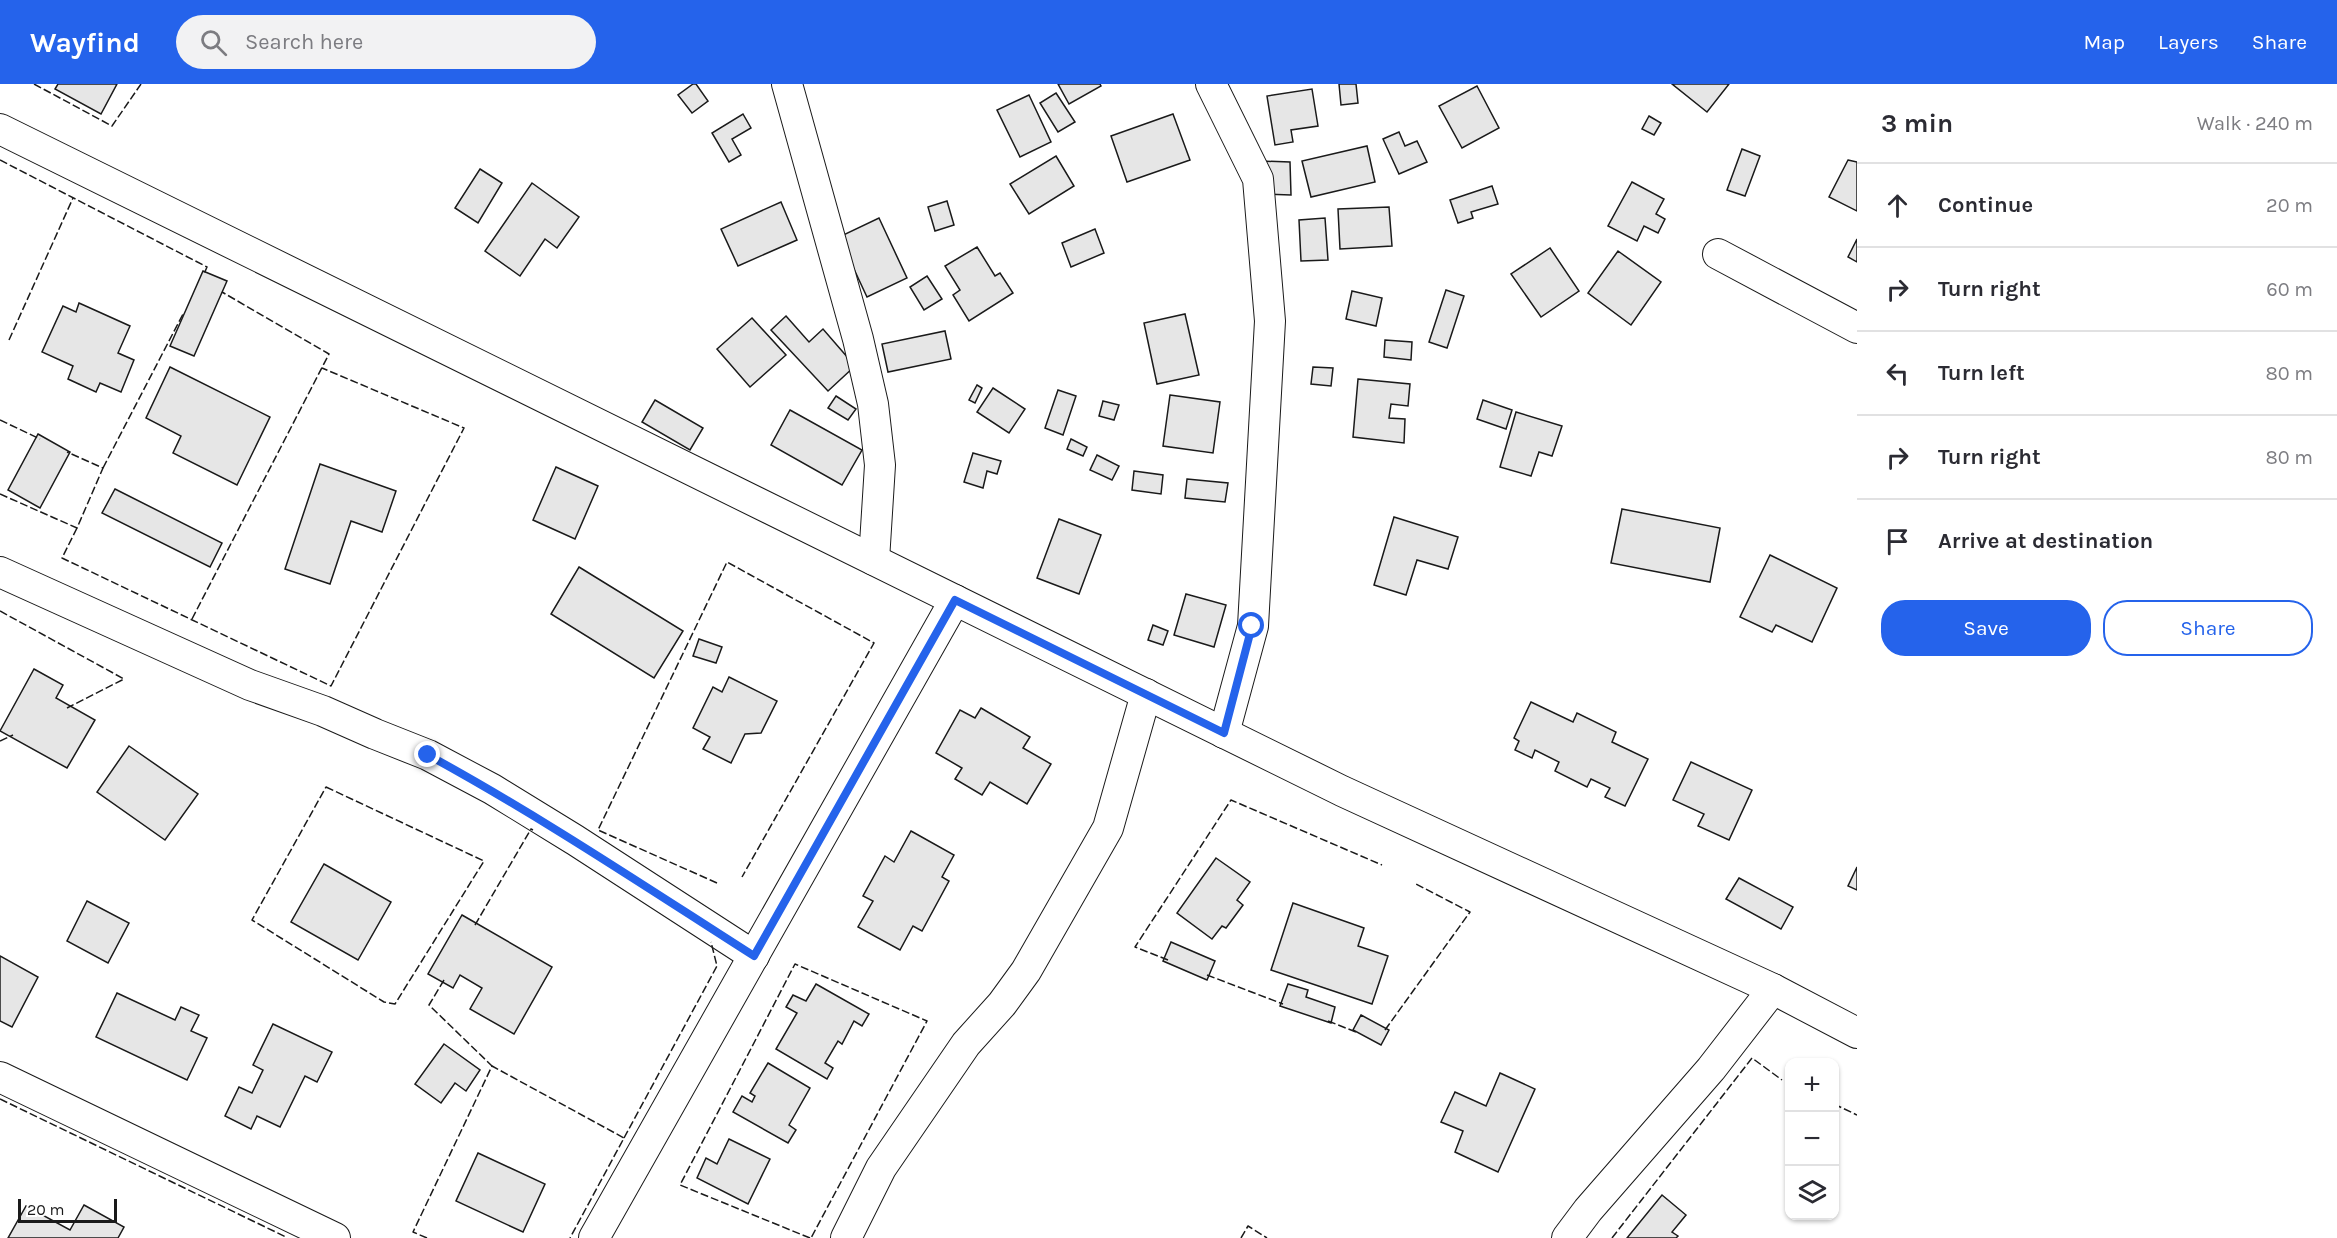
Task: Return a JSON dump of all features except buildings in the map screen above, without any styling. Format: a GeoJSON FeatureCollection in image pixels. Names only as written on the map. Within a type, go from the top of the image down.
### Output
{"type":"FeatureCollection","features":[{"type":"Feature","properties":{"kind":"street"},"geometry":{"type":"LineString","coordinates":[[787,84],[858,339],[873,404],[880,465],[874,560]]}},
{"type":"Feature","properties":{"kind":"street"},"geometry":{"type":"LineString","coordinates":[[1211,84],[1258,179],[1270,321],[1252,626],[1224,733]]}},
{"type":"Feature","properties":{"kind":"street"},"geometry":{"type":"LineString","coordinates":[[0,129],[1342,791],[1773,989],[1857,1033]]}},
{"type":"Feature","properties":{"kind":"street"},"geometry":{"type":"LineString","coordinates":[[1718,254],[1857,328]]}},
{"type":"Feature","properties":{"kind":"street"},"geometry":{"type":"LineString","coordinates":[[0,572],[250,685],[323,711],[428,755],[492,789],[575,840],[754,956]]}},
{"type":"Feature","properties":{"kind":"street"},"geometry":{"type":"LineString","coordinates":[[594,1238],[955,600]]}},
{"type":"Feature","properties":{"kind":"street"},"geometry":{"type":"LineString","coordinates":[[846,1238],[888,1159],[966,1044],[1002,1004],[1026,971],[1108,828],[1146,694]]}},
{"type":"Feature","properties":{"kind":"street"},"geometry":{"type":"LineString","coordinates":[[1567,1238],[1588,1210],[1711,1069],[1773,989]]}},
{"type":"Feature","properties":{"kind":"street"},"geometry":{"type":"LineString","coordinates":[[0,1077],[335,1238]]}},
{"type":"Feature","properties":{"kind":"fence"},"geometry":{"type":"LineString","coordinates":[[34,84],[112,126],[141,84]]}},
{"type":"Feature","properties":{"kind":"fence"},"geometry":{"type":"LineString","coordinates":[[0,160],[207,267],[204,274]]}},
{"type":"Feature","properties":{"kind":"fence"},"geometry":{"type":"LineString","coordinates":[[9,340],[73,198]]}},
{"type":"Feature","properties":{"kind":"fence"},"geometry":{"type":"LineString","coordinates":[[192,619],[329,354],[222,292]]}},
{"type":"Feature","properties":{"kind":"fence"},"geometry":{"type":"LineString","coordinates":[[103,468],[183,314]]}},
{"type":"Feature","properties":{"kind":"fence"},"geometry":{"type":"LineString","coordinates":[[77,528],[62,558],[331,686],[464,428],[322,368]]}},
{"type":"Feature","properties":{"kind":"fence"},"geometry":{"type":"LineString","coordinates":[[0,420],[40,439]]}},
{"type":"Feature","properties":{"kind":"fence"},"geometry":{"type":"LineString","coordinates":[[0,494],[77,528],[103,468],[67,452]]}},
{"type":"Feature","properties":{"kind":"fence"},"geometry":{"type":"LineString","coordinates":[[717,883],[598,830],[727,562],[874,643],[742,877]]}},
{"type":"Feature","properties":{"kind":"fence"},"geometry":{"type":"LineString","coordinates":[[0,611],[124,679],[67,708]]}},
{"type":"Feature","properties":{"kind":"fence"},"geometry":{"type":"LineString","coordinates":[[0,741],[13,735]]}},
{"type":"Feature","properties":{"kind":"fence"},"geometry":{"type":"LineString","coordinates":[[326,787],[484,861],[395,1004],[384,1002],[252,920],[326,787]]}},
{"type":"Feature","properties":{"kind":"fence"},"geometry":{"type":"LineString","coordinates":[[1168,960],[1135,947],[1231,800],[1382,865]]}},
{"type":"Feature","properties":{"kind":"fence"},"geometry":{"type":"LineString","coordinates":[[475,925],[531,829],[533,830]]}},
{"type":"Feature","properties":{"kind":"fence"},"geometry":{"type":"LineString","coordinates":[[1385,1030],[1470,912],[1414,883]]}},
{"type":"Feature","properties":{"kind":"fence"},"geometry":{"type":"LineString","coordinates":[[624,1138],[717,966],[711,942]]}},
{"type":"Feature","properties":{"kind":"fence"},"geometry":{"type":"LineString","coordinates":[[810,1238],[680,1185],[795,964],[927,1021],[811,1238]]}},
{"type":"Feature","properties":{"kind":"fence"},"geometry":{"type":"LineString","coordinates":[[1207,975],[1283,1004]]}},
{"type":"Feature","properties":{"kind":"fence"},"geometry":{"type":"LineString","coordinates":[[444,980],[429,1005],[492,1066]]}},
{"type":"Feature","properties":{"kind":"fence"},"geometry":{"type":"LineString","coordinates":[[1328,1021],[1356,1032]]}},
{"type":"Feature","properties":{"kind":"fence"},"geometry":{"type":"LineString","coordinates":[[1612,1238],[1752,1058],[1782,1080]]}},
{"type":"Feature","properties":{"kind":"fence"},"geometry":{"type":"LineString","coordinates":[[427,1238],[413,1232],[492,1066],[624,1138],[570,1238]]}},
{"type":"Feature","properties":{"kind":"fence"},"geometry":{"type":"LineString","coordinates":[[0,1099],[286,1237]]}},
{"type":"Feature","properties":{"kind":"fence"},"geometry":{"type":"LineString","coordinates":[[1839,1106],[1857,1115]]}},
{"type":"Feature","properties":{"kind":"fence"},"geometry":{"type":"LineString","coordinates":[[1241,1238],[1248,1226],[1267,1238]]}},
{"type":"Feature","properties":{"kind":"route"},"geometry":{"type":"LineString","coordinates":[[428,755],[492,789],[575,840],[754,956],[955,600],[1224,733],[1252,626]]}}]}
